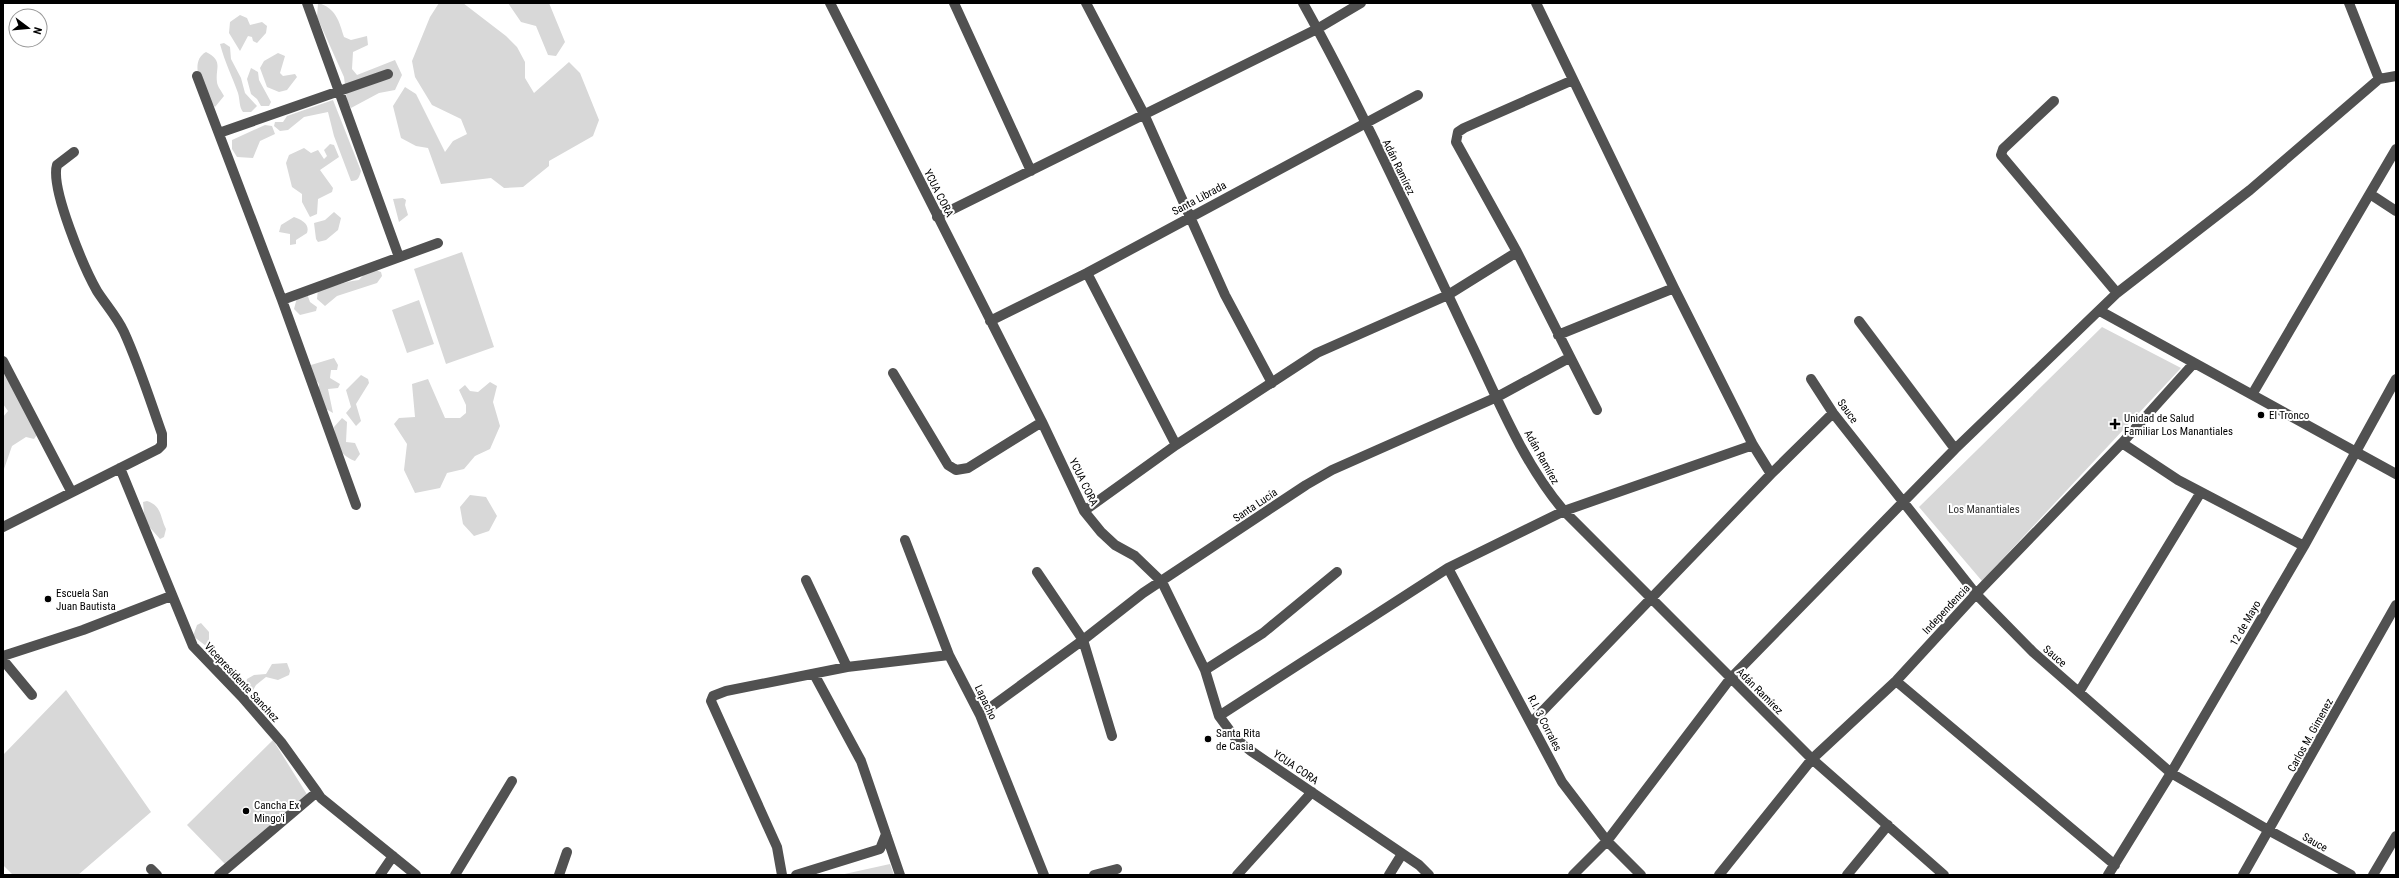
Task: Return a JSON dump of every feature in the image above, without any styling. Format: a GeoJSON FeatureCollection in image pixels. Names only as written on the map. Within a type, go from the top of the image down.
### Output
{"type":"FeatureCollection","features":[{"type":"Feature","properties":{"kind":"street"},"geometry":{"type":"LineString","coordinates":[[307,3],[399,257]]}},
{"type":"Feature","properties":{"kind":"street","name":"YCUA CORA"},"geometry":{"type":"LineString","coordinates":[[830,3],[1042,422],[1084,511],[1101,532],[1115,545],[1135,556],[1162,582],[1205,670],[1219,716],[1241,743],[1402,854],[1429,875]]}},
{"type":"Feature","properties":{"kind":"street"},"geometry":{"type":"LineString","coordinates":[[954,3],[1031,171]]}},
{"type":"Feature","properties":{"kind":"street"},"geometry":{"type":"LineString","coordinates":[[1086,3],[1144,114],[1225,295],[1272,383]]}},
{"type":"Feature","properties":{"kind":"street","name":"Adán Ramírez"},"geometry":{"type":"LineString","coordinates":[[1303,3],[1365,125],[1537,475],[1564,511],[1652,598],[1730,679],[1812,759],[1944,875]]}},
{"type":"Feature","properties":{"kind":"street"},"geometry":{"type":"LineString","coordinates":[[937,217],[1317,29],[1361,3]]}},
{"type":"Feature","properties":{"kind":"street"},"geometry":{"type":"LineString","coordinates":[[1536,3],[1674,288],[1753,445],[1771,474]]}},
{"type":"Feature","properties":{"kind":"street"},"geometry":{"type":"LineString","coordinates":[[2349,3],[2379,79]]}},
{"type":"Feature","properties":{"kind":"street"},"geometry":{"type":"LineString","coordinates":[[219,133],[388,74]]}},
{"type":"Feature","properties":{"kind":"street"},"geometry":{"type":"LineString","coordinates":[[197,76],[282,300],[356,505]]}},
{"type":"Feature","properties":{"kind":"street"},"geometry":{"type":"LineString","coordinates":[[1573,875],[1607,841],[1730,679],[1956,449],[2117,293],[2250,190],[2379,79],[2396,76]]}},
{"type":"Feature","properties":{"kind":"street"},"geometry":{"type":"LineString","coordinates":[[1573,80],[1464,128],[1458,132],[1456,142],[1517,252],[1569,358],[1597,410]]}},
{"type":"Feature","properties":{"kind":"street","name":"Santa Librada"},"geometry":{"type":"LineString","coordinates":[[990,321],[1087,273],[1189,216],[1365,125],[1418,95]]}},
{"type":"Feature","properties":{"kind":"street"},"geometry":{"type":"LineString","coordinates":[[2054,101],[2003,149],[2001,155],[2117,293]]}},
{"type":"Feature","properties":{"kind":"street"},"geometry":{"type":"LineString","coordinates":[[2253,393],[2396,149]]}},
{"type":"Feature","properties":{"kind":"street"},"geometry":{"type":"LineString","coordinates":[[3,527],[71,491],[158,449],[162,445],[162,434],[123,331],[97,291],[59,197],[55,180],[57,165],[74,152]]}},
{"type":"Feature","properties":{"kind":"street"},"geometry":{"type":"LineString","coordinates":[[2370,194],[2396,211]]}},
{"type":"Feature","properties":{"kind":"street"},"geometry":{"type":"LineString","coordinates":[[282,300],[438,243]]}},
{"type":"Feature","properties":{"kind":"street"},"geometry":{"type":"LineString","coordinates":[[1084,511],[1176,445],[1317,353],[1448,295],[1517,252]]}},
{"type":"Feature","properties":{"kind":"street"},"geometry":{"type":"LineString","coordinates":[[1087,273],[1176,445]]}},
{"type":"Feature","properties":{"kind":"street"},"geometry":{"type":"LineString","coordinates":[[1558,335],[1674,288]]}},
{"type":"Feature","properties":{"kind":"street"},"geometry":{"type":"LineString","coordinates":[[2100,311],[2253,393],[2396,474]]}},
{"type":"Feature","properties":{"kind":"street"},"geometry":{"type":"LineString","coordinates":[[1859,321],[1956,449]]}},
{"type":"Feature","properties":{"kind":"street","name":"Santa Lucía"},"geometry":{"type":"LineString","coordinates":[[980,715],[1083,640],[1143,593],[1332,470],[1497,396],[1569,358]]}},
{"type":"Feature","properties":{"kind":"street"},"geometry":{"type":"LineString","coordinates":[[3,361],[71,491]]}},
{"type":"Feature","properties":{"kind":"street","name":"Independencia"},"geometry":{"type":"LineString","coordinates":[[1719,875],[1812,759],[1896,681],[1976,594],[2122,443],[2194,362]]}},
{"type":"Feature","properties":{"kind":"street"},"geometry":{"type":"LineString","coordinates":[[893,373],[948,465],[956,470],[968,468],[1042,422]]}},
{"type":"Feature","properties":{"kind":"street","name":"Sauce"},"geometry":{"type":"LineString","coordinates":[[1812,379],[1833,413],[1976,594],[2033,652],[2171,772],[2270,831],[2351,875]]}},
{"type":"Feature","properties":{"kind":"street","name":"12 de Mayo"},"geometry":{"type":"LineString","coordinates":[[2108,875],[2115,866],[2171,772],[2304,546],[2396,379]]}},
{"type":"Feature","properties":{"kind":"street"},"geometry":{"type":"LineString","coordinates":[[1532,722],[1771,474],[1833,413]]}},
{"type":"Feature","properties":{"kind":"street"},"geometry":{"type":"LineString","coordinates":[[2122,443],[2178,480],[2304,546]]}},
{"type":"Feature","properties":{"kind":"street"},"geometry":{"type":"LineString","coordinates":[[1219,716],[1448,568],[1564,511],[1753,445]]}},
{"type":"Feature","properties":{"kind":"street","name":"Vicepresidente Sanchez"},"geometry":{"type":"LineString","coordinates":[[120,468],[171,596],[193,646],[242,697],[282,742],[321,798],[416,875]]}},
{"type":"Feature","properties":{"kind":"street"},"geometry":{"type":"LineString","coordinates":[[2079,692],[2201,492]]}},
{"type":"Feature","properties":{"kind":"street","name":"Lapacho"},"geometry":{"type":"LineString","coordinates":[[905,540],[950,655],[980,715],[1044,875]]}},
{"type":"Feature","properties":{"kind":"street","name":"R.I. 3 Corrales"},"geometry":{"type":"LineString","coordinates":[[1448,568],[1532,722],[1562,782],[1607,841],[1641,875]]}},
{"type":"Feature","properties":{"kind":"street"},"geometry":{"type":"LineString","coordinates":[[1037,572],[1083,640],[1112,736]]}},
{"type":"Feature","properties":{"kind":"street"},"geometry":{"type":"LineString","coordinates":[[1205,670],[1263,633],[1337,572]]}},
{"type":"Feature","properties":{"kind":"street"},"geometry":{"type":"LineString","coordinates":[[806,580],[847,667]]}},
{"type":"Feature","properties":{"kind":"street"},"geometry":{"type":"LineString","coordinates":[[3,656],[83,630],[171,596]]}},
{"type":"Feature","properties":{"kind":"street","name":"Carlos M. Gimenez"},"geometry":{"type":"LineString","coordinates":[[2244,875],[2396,605]]}},
{"type":"Feature","properties":{"kind":"street"},"geometry":{"type":"LineString","coordinates":[[782,875],[777,847],[711,701],[713,696],[726,691],[847,667],[950,655]]}},
{"type":"Feature","properties":{"kind":"street"},"geometry":{"type":"LineString","coordinates":[[3,660],[32,695]]}},
{"type":"Feature","properties":{"kind":"street"},"geometry":{"type":"LineString","coordinates":[[814,674],[861,761],[900,875]]}},
{"type":"Feature","properties":{"kind":"street"},"geometry":{"type":"LineString","coordinates":[[1896,681],[2115,866]]}},
{"type":"Feature","properties":{"kind":"street"},"geometry":{"type":"LineString","coordinates":[[455,875],[512,781]]}},
{"type":"Feature","properties":{"kind":"street"},"geometry":{"type":"LineString","coordinates":[[219,875],[318,792]]}},
{"type":"Feature","properties":{"kind":"street"},"geometry":{"type":"LineString","coordinates":[[1237,875],[1312,792]]}},
{"type":"Feature","properties":{"kind":"street"},"geometry":{"type":"LineString","coordinates":[[1847,875],[1888,825]]}},
{"type":"Feature","properties":{"kind":"street"},"geometry":{"type":"LineString","coordinates":[[796,875],[880,849],[886,834]]}},
{"type":"Feature","properties":{"kind":"street"},"geometry":{"type":"LineString","coordinates":[[2373,875],[2396,836]]}},
{"type":"Feature","properties":{"kind":"street"},"geometry":{"type":"LineString","coordinates":[[559,875],[567,852]]}},
{"type":"Feature","properties":{"kind":"street"},"geometry":{"type":"LineString","coordinates":[[1389,875],[1402,854]]}},
{"type":"Feature","properties":{"kind":"street"},"geometry":{"type":"LineString","coordinates":[[380,875],[393,856]]}},
{"type":"Feature","properties":{"kind":"street"},"geometry":{"type":"LineString","coordinates":[[1094,875],[1117,869]]}},
{"type":"Feature","properties":{"kind":"green space"},"geometry":{"type":"Polygon","coordinates":[[[318,3],[329,8],[333,12],[344,37],[351,40],[367,36],[368,45],[353,52],[352,69],[357,75],[395,60],[402,75],[395,90],[379,93],[351,108],[347,101],[344,77],[317,17],[318,3]]]}},
{"type":"Feature","properties":{"kind":"green space"},"geometry":{"type":"Polygon","coordinates":[[[439,3],[463,3],[506,36],[517,47],[525,62],[525,78],[534,93],[569,62],[580,73],[599,120],[593,136],[549,161],[549,166],[523,187],[504,188],[491,178],[441,184],[428,148],[416,146],[401,138],[393,106],[405,87],[416,94],[445,152],[453,141],[467,134],[461,119],[432,105],[415,77],[412,61],[430,17],[439,3]]]}},
{"type":"Feature","properties":{"kind":"green space"},"geometry":{"type":"Polygon","coordinates":[[[508,3],[549,3],[565,42],[556,56],[548,55],[536,26],[521,22],[508,3]]]}},
{"type":"Feature","properties":{"kind":"green space"},"geometry":{"type":"Polygon","coordinates":[[[240,15],[247,18],[250,25],[262,22],[267,26],[266,33],[257,43],[253,41],[252,37],[248,36],[240,51],[229,33],[230,22],[240,15]]]}},
{"type":"Feature","properties":{"kind":"green space"},"geometry":{"type":"Polygon","coordinates":[[[224,43],[230,47],[231,59],[241,78],[245,93],[257,106],[251,112],[243,112],[241,108],[238,93],[220,44],[224,43]]]}},
{"type":"Feature","properties":{"kind":"green space"},"geometry":{"type":"Polygon","coordinates":[[[206,52],[212,55],[217,62],[217,84],[224,96],[215,107],[206,95],[199,79],[198,63],[200,57],[206,52]]]}},
{"type":"Feature","properties":{"kind":"green space"},"geometry":{"type":"Polygon","coordinates":[[[278,53],[285,56],[280,73],[283,76],[295,74],[297,77],[287,90],[279,92],[267,87],[260,68],[264,61],[278,53]]]}},
{"type":"Feature","properties":{"kind":"green space"},"geometry":{"type":"Polygon","coordinates":[[[251,68],[258,72],[259,80],[271,102],[269,106],[261,106],[257,99],[251,94],[247,79],[251,68]]]}},
{"type":"Feature","properties":{"kind":"green space"},"geometry":{"type":"Polygon","coordinates":[[[333,100],[361,171],[356,180],[351,181],[334,136],[328,112],[304,117],[288,130],[280,131],[274,126],[275,122],[283,122],[287,116],[333,100]]]}},
{"type":"Feature","properties":{"kind":"green space"},"geometry":{"type":"Polygon","coordinates":[[[265,125],[272,126],[275,134],[260,141],[253,158],[237,157],[232,149],[232,140],[265,125]]]}},
{"type":"Feature","properties":{"kind":"green space"},"geometry":{"type":"Polygon","coordinates":[[[330,144],[334,145],[339,157],[320,170],[333,188],[332,192],[318,199],[317,214],[310,217],[302,202],[302,194],[292,187],[286,163],[289,155],[304,148],[311,153],[318,150],[324,159],[327,156],[324,150],[330,144]]]}},
{"type":"Feature","properties":{"kind":"green space"},"geometry":{"type":"Polygon","coordinates":[[[403,198],[406,200],[405,205],[408,215],[399,222],[393,199],[403,198]]]}},
{"type":"Feature","properties":{"kind":"green space"},"geometry":{"type":"Polygon","coordinates":[[[334,212],[341,218],[338,230],[326,240],[318,242],[316,239],[314,223],[325,220],[334,212]]]}},
{"type":"Feature","properties":{"kind":"green space"},"geometry":{"type":"Polygon","coordinates":[[[294,217],[305,223],[308,230],[307,233],[296,240],[296,244],[290,245],[290,234],[279,232],[281,225],[294,217]]]}},
{"type":"Feature","properties":{"kind":"green space"},"geometry":{"type":"Polygon","coordinates":[[[462,252],[494,347],[446,364],[414,269],[462,252]]]}},
{"type":"Feature","properties":{"kind":"green space"},"geometry":{"type":"Polygon","coordinates":[[[370,268],[381,272],[382,276],[377,283],[337,296],[325,306],[317,299],[318,289],[359,280],[370,268]]]}},
{"type":"Feature","properties":{"kind":"green space"},"geometry":{"type":"Polygon","coordinates":[[[306,291],[310,302],[317,307],[316,311],[300,315],[294,309],[298,294],[306,291]]]}},
{"type":"Feature","properties":{"kind":"green space"},"geometry":{"type":"Polygon","coordinates":[[[419,300],[434,344],[407,353],[392,310],[419,300]]]}},
{"type":"Feature","properties":{"kind":"green space","name":"Los Manantiales"},"geometry":{"type":"Polygon","coordinates":[[[2102,327],[2181,368],[1982,581],[1919,507],[2102,327]]]}},
{"type":"Feature","properties":{"kind":"green space"},"geometry":{"type":"Polygon","coordinates":[[[3,357],[39,432],[34,439],[26,437],[12,446],[4,469],[3,484],[3,417],[8,411],[3,404],[3,357]]]}},
{"type":"Feature","properties":{"kind":"green space"},"geometry":{"type":"Polygon","coordinates":[[[334,358],[338,365],[337,370],[331,370],[330,378],[340,384],[338,388],[328,389],[333,413],[319,405],[319,384],[313,377],[311,365],[334,358]]]}},
{"type":"Feature","properties":{"kind":"green space"},"geometry":{"type":"Polygon","coordinates":[[[361,375],[368,379],[369,383],[356,404],[361,421],[356,426],[346,413],[351,407],[346,390],[361,375]]]}},
{"type":"Feature","properties":{"kind":"green space"},"geometry":{"type":"Polygon","coordinates":[[[428,379],[445,418],[460,418],[466,413],[466,405],[459,390],[465,385],[470,391],[478,392],[490,382],[497,386],[493,402],[500,426],[490,449],[475,456],[464,469],[447,473],[440,488],[415,493],[404,470],[407,444],[394,424],[399,418],[415,417],[412,384],[428,379]]]}},
{"type":"Feature","properties":{"kind":"green space"},"geometry":{"type":"Polygon","coordinates":[[[342,418],[347,422],[346,442],[355,443],[360,454],[355,461],[341,452],[337,443],[334,427],[342,418]]]}},
{"type":"Feature","properties":{"kind":"green space"},"geometry":{"type":"Polygon","coordinates":[[[470,495],[486,497],[497,516],[489,531],[474,536],[463,524],[460,507],[470,495]]]}},
{"type":"Feature","properties":{"kind":"green space"},"geometry":{"type":"Polygon","coordinates":[[[147,501],[152,503],[158,509],[166,529],[164,537],[160,539],[145,522],[143,502],[147,501]]]}},
{"type":"Feature","properties":{"kind":"green space"},"geometry":{"type":"Polygon","coordinates":[[[201,623],[209,632],[209,644],[206,646],[193,636],[197,625],[201,623]]]}},
{"type":"Feature","properties":{"kind":"green space"},"geometry":{"type":"Polygon","coordinates":[[[287,663],[290,671],[289,675],[278,680],[266,677],[256,685],[252,692],[245,687],[247,679],[254,675],[266,674],[272,664],[287,663]]]}},
{"type":"Feature","properties":{"kind":"green space"},"geometry":{"type":"Polygon","coordinates":[[[66,690],[151,812],[78,875],[13,875],[3,865],[3,755],[66,690]]]}},
{"type":"Feature","properties":{"kind":"green space","name":"Cancha Ex Mingo'i"},"geometry":{"type":"Polygon","coordinates":[[[273,740],[308,796],[226,865],[187,825],[273,740]]]}},
{"type":"Feature","properties":{"kind":"green space"},"geometry":{"type":"Polygon","coordinates":[[[890,864],[894,875],[840,875],[890,864]]]}},
{"type":"Feature","properties":{"kind":"place","name":"El Tronco"},"geometry":{"type":"Point","coordinates":[2261,415]}},
{"type":"Feature","properties":{"kind":"place","name":"Unidad de Salud Familiar Los Manantiales"},"geometry":{"type":"Point","coordinates":[2115,424]}},
{"type":"Feature","properties":{"kind":"place","name":"Escuela San Juan Bautista"},"geometry":{"type":"Point","coordinates":[48,599]}},
{"type":"Feature","properties":{"kind":"place","name":"Santa Rita de Casia"},"geometry":{"type":"Point","coordinates":[1208,739]}},
{"type":"Feature","properties":{"kind":"place","name":"Cancha Ex Mingo'i"},"geometry":{"type":"Point","coordinates":[246,811]}}]}
